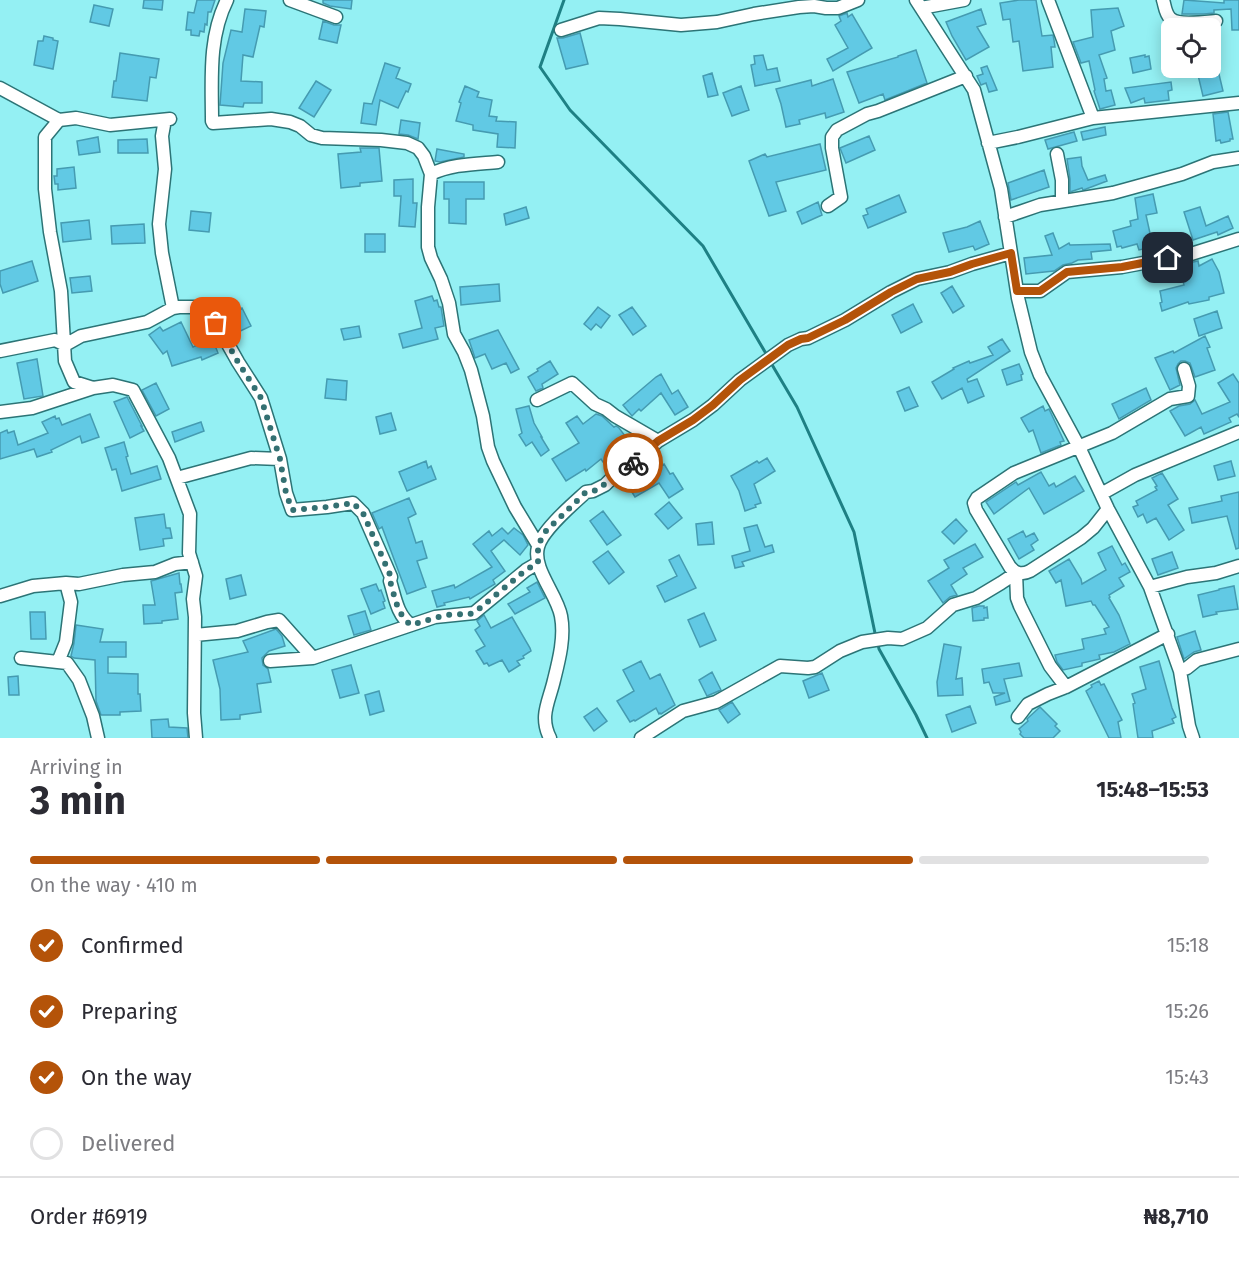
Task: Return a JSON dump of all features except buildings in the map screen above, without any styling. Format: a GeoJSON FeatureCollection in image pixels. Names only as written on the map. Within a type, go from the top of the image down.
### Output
{"type":"FeatureCollection","features":[{"type":"Feature","properties":{"kind":"street"},"geometry":{"type":"LineString","coordinates":[[227,0],[222,9],[212,47],[213,123],[271,119],[290,122],[300,126],[311,135],[321,138],[407,143],[418,148],[424,156],[431,174],[428,207],[428,247],[431,258],[446,295],[454,334],[471,370],[493,461],[515,507],[538,545]]}},
{"type":"Feature","properties":{"kind":"street"},"geometry":{"type":"LineString","coordinates":[[290,0],[336,17]]}},
{"type":"Feature","properties":{"kind":"street"},"geometry":{"type":"LineString","coordinates":[[561,30],[599,18],[681,25],[717,22],[799,7],[838,8],[858,0]]}},
{"type":"Feature","properties":{"kind":"street"},"geometry":{"type":"LineString","coordinates":[[964,0],[918,4],[974,90],[1001,189],[1017,291],[1030,352],[1108,509],[1150,587],[1180,671],[1193,738]]}},
{"type":"Feature","properties":{"kind":"street"},"geometry":{"type":"LineString","coordinates":[[1048,0],[1093,118]]}},
{"type":"Feature","properties":{"kind":"street"},"geometry":{"type":"LineString","coordinates":[[1163,0],[1169,18]]}},
{"type":"Feature","properties":{"kind":"street"},"geometry":{"type":"LineString","coordinates":[[828,206],[841,197],[832,148],[832,136],[837,130],[867,114],[966,76]]}},
{"type":"Feature","properties":{"kind":"street"},"geometry":{"type":"LineString","coordinates":[[0,88],[58,120],[76,118],[110,125],[167,122],[162,136],[165,169],[159,224],[172,308]]}},
{"type":"Feature","properties":{"kind":"street"},"geometry":{"type":"LineString","coordinates":[[988,143],[1093,118],[1239,103]]}},
{"type":"Feature","properties":{"kind":"street"},"geometry":{"type":"LineString","coordinates":[[58,120],[45,136],[44,157],[50,232],[61,291],[65,361],[74,382],[93,388]]}},
{"type":"Feature","properties":{"kind":"street"},"geometry":{"type":"LineString","coordinates":[[1057,154],[1062,180],[1062,201]]}},
{"type":"Feature","properties":{"kind":"street"},"geometry":{"type":"LineString","coordinates":[[1005,217],[1040,205],[1113,193],[1182,174],[1213,162],[1239,158]]}},
{"type":"Feature","properties":{"kind":"street"},"geometry":{"type":"LineString","coordinates":[[431,174],[439,170],[469,164],[498,162]]}},
{"type":"Feature","properties":{"kind":"street"},"geometry":{"type":"LineString","coordinates":[[1017,291],[1040,291],[1067,272],[1122,267],[1191,254],[1239,239]]}},
{"type":"Feature","properties":{"kind":"street"},"geometry":{"type":"LineString","coordinates":[[550,738],[544,722],[544,711],[559,659],[562,636],[558,603],[538,563],[538,545],[546,531],[586,492],[593,492],[615,475],[626,470],[658,441],[693,420],[740,380],[788,345],[845,320],[917,279],[950,272],[1011,253]]}},
{"type":"Feature","properties":{"kind":"street"},"geometry":{"type":"LineString","coordinates":[[64,345],[81,336],[147,322],[172,308],[194,307],[216,323],[261,398],[280,459],[286,493],[292,510],[353,503],[363,513],[391,577],[390,581],[401,615],[411,625]]}},
{"type":"Feature","properties":{"kind":"street"},"geometry":{"type":"LineString","coordinates":[[0,351],[55,340],[64,345]]}},
{"type":"Feature","properties":{"kind":"street"},"geometry":{"type":"LineString","coordinates":[[1108,509],[1093,528],[1081,538],[1025,574],[1016,573],[1010,567],[974,503],[977,498],[1014,473],[1112,434],[1170,399],[1188,396],[1189,386],[1184,369]]}},
{"type":"Feature","properties":{"kind":"street"},"geometry":{"type":"LineString","coordinates":[[537,400],[572,383],[595,404],[658,441]]}},
{"type":"Feature","properties":{"kind":"street"},"geometry":{"type":"LineString","coordinates":[[0,412],[32,408],[93,388],[113,385],[133,390],[164,449],[190,514],[189,553],[196,576],[194,599],[196,738]]}},
{"type":"Feature","properties":{"kind":"street"},"geometry":{"type":"LineString","coordinates":[[1101,494],[1135,475],[1239,432]]}},
{"type":"Feature","properties":{"kind":"street"},"geometry":{"type":"LineString","coordinates":[[177,478],[251,458],[280,459]]}},
{"type":"Feature","properties":{"kind":"street"},"geometry":{"type":"LineString","coordinates":[[0,596],[33,586],[79,584],[123,575],[155,572],[176,564],[192,562]]}},
{"type":"Feature","properties":{"kind":"street"},"geometry":{"type":"LineString","coordinates":[[270,661],[314,658],[435,618],[474,613],[526,570],[538,563]]}},
{"type":"Feature","properties":{"kind":"street"},"geometry":{"type":"LineString","coordinates":[[1150,587],[1239,566]]}},
{"type":"Feature","properties":{"kind":"street"},"geometry":{"type":"LineString","coordinates":[[1016,573],[1017,598],[1020,606],[1050,666],[1066,687]]}},
{"type":"Feature","properties":{"kind":"street"},"geometry":{"type":"LineString","coordinates":[[641,738],[683,711],[716,702],[780,666],[815,668],[840,651],[862,642],[888,638],[902,639],[927,628],[953,605],[976,598],[1016,573]]}},
{"type":"Feature","properties":{"kind":"street"},"geometry":{"type":"LineString","coordinates":[[58,662],[66,642],[71,602],[66,583]]}},
{"type":"Feature","properties":{"kind":"street"},"geometry":{"type":"LineString","coordinates":[[195,635],[237,631],[279,620],[314,658]]}},
{"type":"Feature","properties":{"kind":"street"},"geometry":{"type":"LineString","coordinates":[[1018,717],[1028,704],[1168,634]]}},
{"type":"Feature","properties":{"kind":"street"},"geometry":{"type":"LineString","coordinates":[[1180,671],[1197,660],[1239,649]]}},
{"type":"Feature","properties":{"kind":"street"},"geometry":{"type":"LineString","coordinates":[[21,658],[67,663],[80,680],[98,738]]}},
{"type":"Feature","properties":{"kind":"waterway"},"geometry":{"type":"LineString","coordinates":[[564,0],[540,67],[570,110],[703,246],[768,357]]}},
{"type":"Feature","properties":{"kind":"waterway"},"geometry":{"type":"LineString","coordinates":[[771,363],[797,407],[854,532],[876,638]]}},
{"type":"Feature","properties":{"kind":"waterway"},"geometry":{"type":"LineString","coordinates":[[878,644],[927,738]]}},
{"type":"Feature","properties":{"kind":"way so far"},"geometry":{"type":"LineString","coordinates":[[216,323],[261,398],[280,459],[286,493],[292,510],[353,503],[363,513],[391,577],[390,581],[401,615],[411,625],[454,614],[474,613],[526,570],[538,563],[538,545],[546,531],[586,492],[593,492],[605,485],[633,463]]}},
{"type":"Feature","properties":{"kind":"route"},"geometry":{"type":"LineString","coordinates":[[633,463],[658,441],[693,420],[740,380],[788,345],[845,320],[917,279],[929,278],[1011,253],[1017,291],[1040,291],[1067,272],[1122,267],[1168,258]]}}]}
